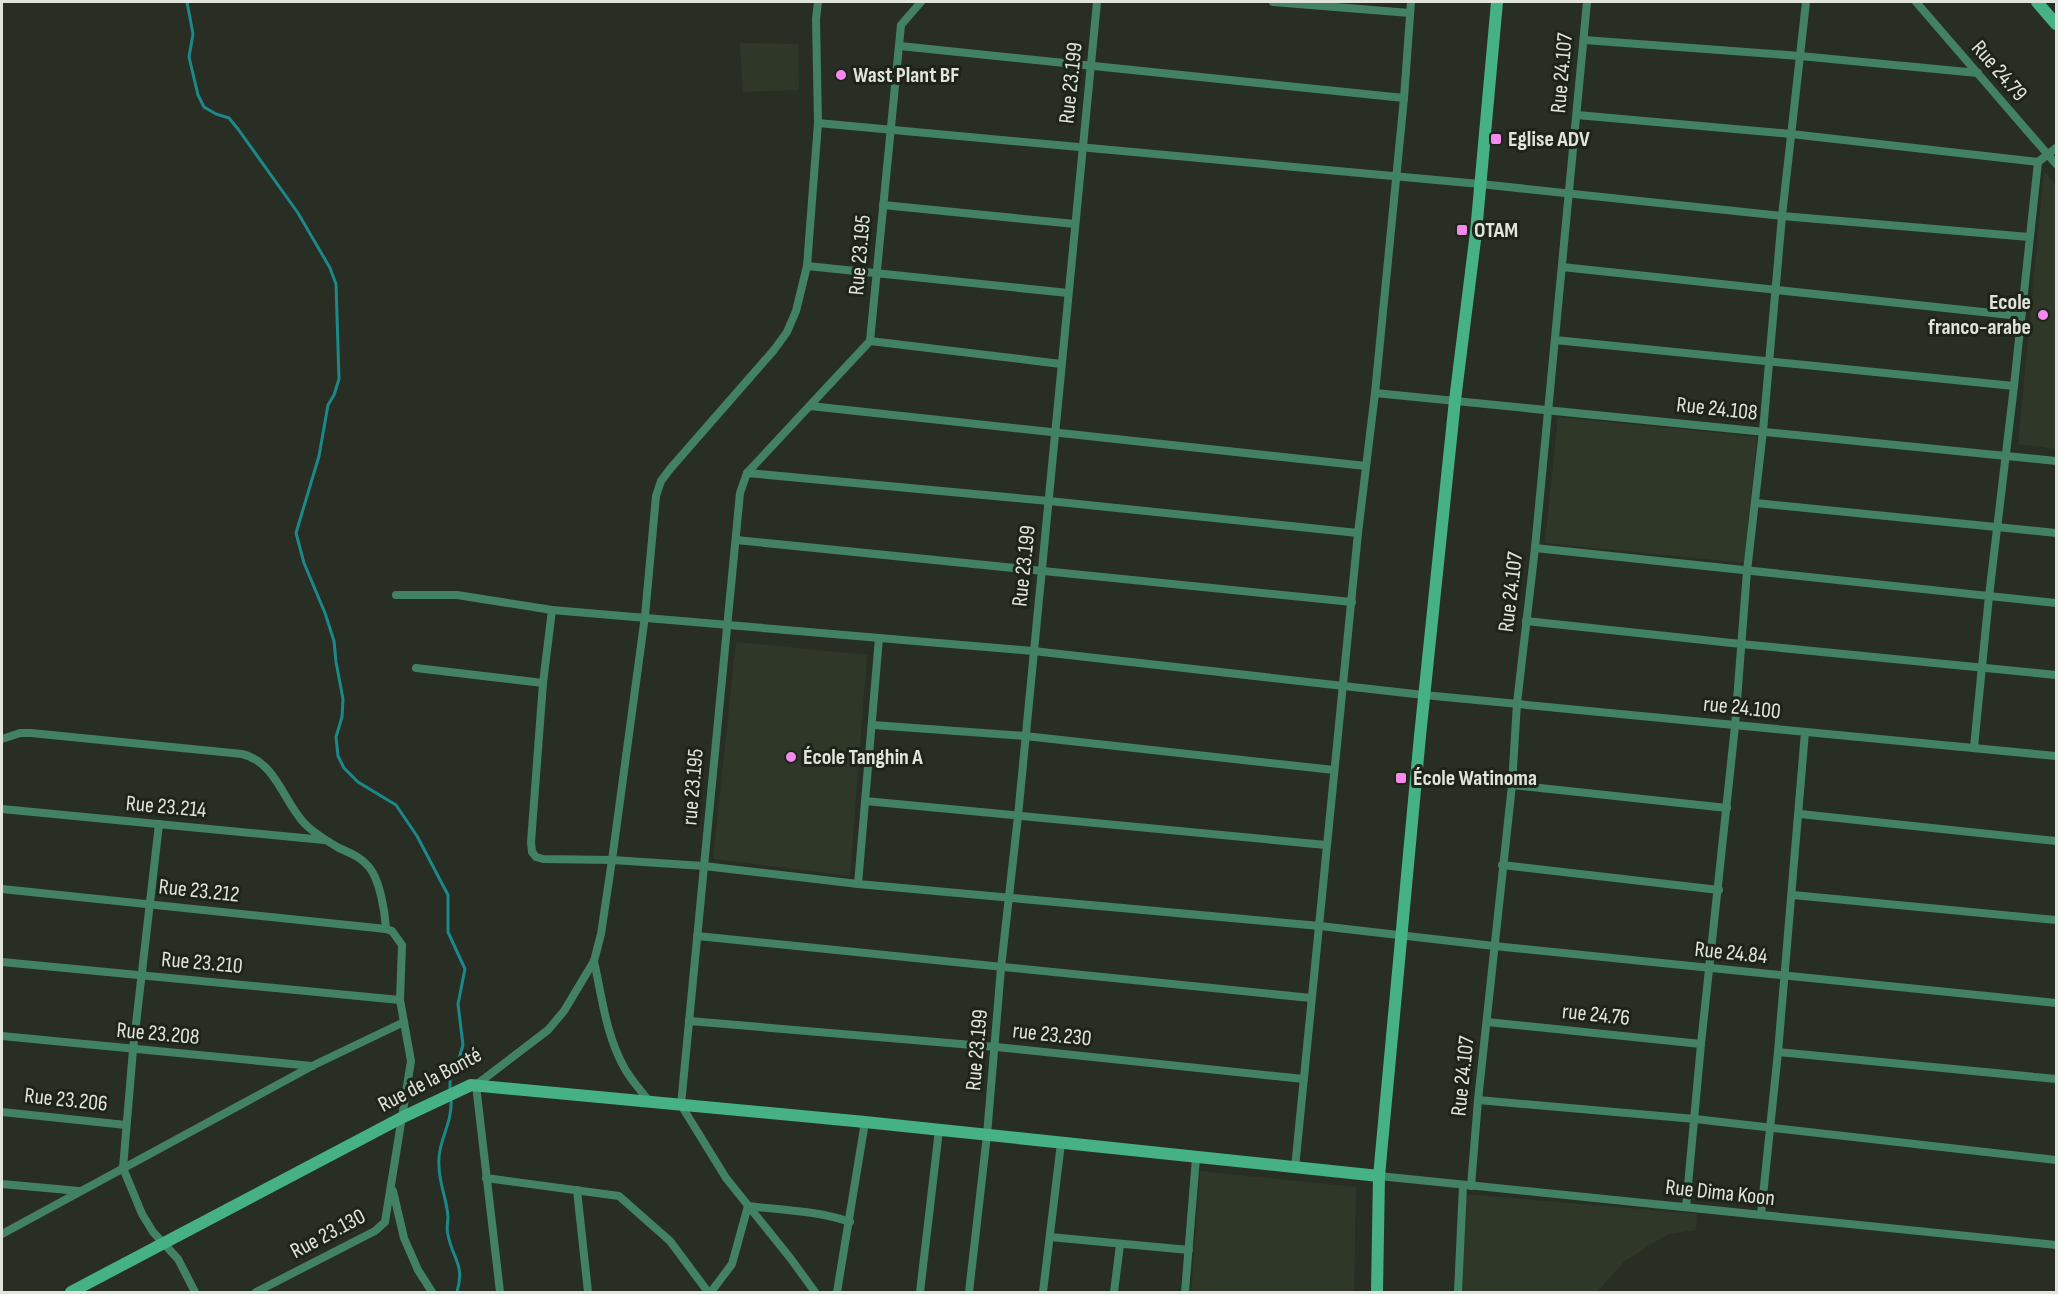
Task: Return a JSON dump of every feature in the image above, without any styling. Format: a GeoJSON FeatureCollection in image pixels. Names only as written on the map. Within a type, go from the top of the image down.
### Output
{"type":"FeatureCollection","features":[{"type":"Feature","properties":{"kind":"street","name":"Rue de la Bonté"},"geometry":{"type":"LineString","coordinates":[[71,1293],[403,1117],[472,1085],[548,1030],[564,1011],[594,961],[601,934],[612,860],[645,616],[656,496],[661,481],[788,332],[796,311],[807,266],[818,123],[816,19],[818,2]]}},
{"type":"Feature","properties":{"kind":"street","name":"Rue 23.195"},"geometry":{"type":"LineString","coordinates":[[870,341],[900,46],[900,25],[921,2]]}},
{"type":"Feature","properties":{"kind":"street","name":"Rue 23.199"},"geometry":{"type":"LineString","coordinates":[[969,1293],[996,1047],[1001,968],[1018,816],[1097,2]]}},
{"type":"Feature","properties":{"kind":"street"},"geometry":{"type":"LineString","coordinates":[[1273,2],[1410,13]]}},
{"type":"Feature","properties":{"kind":"street"},"geometry":{"type":"LineString","coordinates":[[1295,1168],[1358,534],[1375,393],[1404,98],[1411,2]]}},
{"type":"Feature","properties":{"kind":"street"},"geometry":{"type":"LineString","coordinates":[[1377,1293],[1379,1176],[1401,935],[1497,2]]}},
{"type":"Feature","properties":{"kind":"street","name":"Rue 24.107"},"geometry":{"type":"LineString","coordinates":[[1458,1293],[1467,1186],[1512,785],[1517,703],[1535,548],[1587,2]]}},
{"type":"Feature","properties":{"kind":"street"},"geometry":{"type":"LineString","coordinates":[[1686,1208],[1735,726],[1747,571],[1756,503],[1782,216],[1806,2]]}},
{"type":"Feature","properties":{"kind":"street","name":"Rue 24.79"},"geometry":{"type":"LineString","coordinates":[[1916,2],[2056,164]]}},
{"type":"Feature","properties":{"kind":"street"},"geometry":{"type":"LineString","coordinates":[[2037,2],[2056,24]]}},
{"type":"Feature","properties":{"kind":"street"},"geometry":{"type":"LineString","coordinates":[[1584,39],[1978,73]]}},
{"type":"Feature","properties":{"kind":"street"},"geometry":{"type":"LineString","coordinates":[[900,46],[1404,98]]}},
{"type":"Feature","properties":{"kind":"street"},"geometry":{"type":"LineString","coordinates":[[1577,115],[1791,134],[2038,162],[2056,148]]}},
{"type":"Feature","properties":{"kind":"street"},"geometry":{"type":"LineString","coordinates":[[818,123],[1480,184],[1782,216],[2029,237]]}},
{"type":"Feature","properties":{"kind":"street"},"geometry":{"type":"LineString","coordinates":[[1974,747],[2038,162]]}},
{"type":"Feature","properties":{"kind":"street"},"geometry":{"type":"LineString","coordinates":[[883,205],[1075,224]]}},
{"type":"Feature","properties":{"kind":"street"},"geometry":{"type":"LineString","coordinates":[[807,266],[1068,293]]}},
{"type":"Feature","properties":{"kind":"street"},"geometry":{"type":"LineString","coordinates":[[1562,267],[2020,316]]}},
{"type":"Feature","properties":{"kind":"street"},"geometry":{"type":"LineString","coordinates":[[1555,340],[2014,386]]}},
{"type":"Feature","properties":{"kind":"street"},"geometry":{"type":"LineString","coordinates":[[747,473],[870,341],[1061,364]]}},
{"type":"Feature","properties":{"kind":"street","name":"Rue 24.108"},"geometry":{"type":"LineString","coordinates":[[1375,393],[2056,461]]}},
{"type":"Feature","properties":{"kind":"street"},"geometry":{"type":"LineString","coordinates":[[810,406],[1366,466]]}},
{"type":"Feature","properties":{"kind":"street"},"geometry":{"type":"LineString","coordinates":[[747,473],[1049,501],[1358,534]]}},
{"type":"Feature","properties":{"kind":"street","name":"rue 23.195"},"geometry":{"type":"LineString","coordinates":[[681,1105],[740,493],[747,473]]}},
{"type":"Feature","properties":{"kind":"street"},"geometry":{"type":"LineString","coordinates":[[1756,503],[2056,533]]}},
{"type":"Feature","properties":{"kind":"street"},"geometry":{"type":"LineString","coordinates":[[736,540],[1352,602]]}},
{"type":"Feature","properties":{"kind":"street"},"geometry":{"type":"LineString","coordinates":[[1535,548],[2056,603]]}},
{"type":"Feature","properties":{"kind":"street","name":"rue 24.100"},"geometry":{"type":"LineString","coordinates":[[396,595],[475,597],[552,610],[645,616],[1033,651],[1424,695],[2056,756]]}},
{"type":"Feature","properties":{"kind":"street"},"geometry":{"type":"LineString","coordinates":[[416,668],[543,683],[552,610]]}},
{"type":"Feature","properties":{"kind":"street"},"geometry":{"type":"LineString","coordinates":[[1526,621],[2056,675]]}},
{"type":"Feature","properties":{"kind":"street"},"geometry":{"type":"LineString","coordinates":[[858,884],[879,638]]}},
{"type":"Feature","properties":{"kind":"street","name":"Rue 24.84"},"geometry":{"type":"LineString","coordinates":[[543,683],[532,852],[543,859],[612,860],[704,866],[858,884],[1320,926],[1709,969],[2056,1003]]}},
{"type":"Feature","properties":{"kind":"street"},"geometry":{"type":"LineString","coordinates":[[873,725],[1024,736],[1334,770]]}},
{"type":"Feature","properties":{"kind":"street"},"geometry":{"type":"LineString","coordinates":[[2,739],[20,732],[252,756],[270,772],[302,821],[326,840]]}},
{"type":"Feature","properties":{"kind":"street"},"geometry":{"type":"LineString","coordinates":[[1761,1215],[1793,895],[1805,732]]}},
{"type":"Feature","properties":{"kind":"street"},"geometry":{"type":"LineString","coordinates":[[1512,785],[1727,808]]}},
{"type":"Feature","properties":{"kind":"street"},"geometry":{"type":"LineString","coordinates":[[865,801],[1326,845]]}},
{"type":"Feature","properties":{"kind":"street","name":"Rue 23.214"},"geometry":{"type":"LineString","coordinates":[[2,809],[326,840]]}},
{"type":"Feature","properties":{"kind":"street"},"geometry":{"type":"LineString","coordinates":[[1800,814],[2056,841]]}},
{"type":"Feature","properties":{"kind":"street"},"geometry":{"type":"LineString","coordinates":[[159,824],[133,1050],[123,1168],[142,1214],[153,1232],[178,1259],[195,1293]]}},
{"type":"Feature","properties":{"kind":"street","name":"Rue 23.130"},"geometry":{"type":"LineString","coordinates":[[256,1293],[375,1231],[385,1222],[403,1117],[411,1061],[400,1000],[402,945],[389,930],[370,868],[353,854],[326,840]]}},
{"type":"Feature","properties":{"kind":"street"},"geometry":{"type":"LineString","coordinates":[[1502,865],[1719,890]]}},
{"type":"Feature","properties":{"kind":"street","name":"Rue 23.212"},"geometry":{"type":"LineString","coordinates":[[2,889],[389,930]]}},
{"type":"Feature","properties":{"kind":"street"},"geometry":{"type":"LineString","coordinates":[[1793,895],[2056,920]]}},
{"type":"Feature","properties":{"kind":"street"},"geometry":{"type":"LineString","coordinates":[[697,936],[1311,998]]}},
{"type":"Feature","properties":{"kind":"street"},"geometry":{"type":"LineString","coordinates":[[594,961],[602,1002],[617,1052],[634,1083],[650,1102]]}},
{"type":"Feature","properties":{"kind":"street","name":"Rue 23.210"},"geometry":{"type":"LineString","coordinates":[[2,962],[400,1000]]}},
{"type":"Feature","properties":{"kind":"street","name":"rue 23.230"},"geometry":{"type":"LineString","coordinates":[[689,1021],[996,1047],[1304,1079]]}},
{"type":"Feature","properties":{"kind":"street"},"geometry":{"type":"LineString","coordinates":[[2,1234],[312,1066],[404,1022]]}},
{"type":"Feature","properties":{"kind":"street","name":"rue 24.76"},"geometry":{"type":"LineString","coordinates":[[1487,1022],[1701,1044]]}},
{"type":"Feature","properties":{"kind":"street","name":"Rue 23.208"},"geometry":{"type":"LineString","coordinates":[[2,1036],[312,1066]]}},
{"type":"Feature","properties":{"kind":"street"},"geometry":{"type":"LineString","coordinates":[[1778,1052],[2056,1079]]}},
{"type":"Feature","properties":{"kind":"street"},"geometry":{"type":"LineString","coordinates":[[500,1293],[472,1085],[865,1122],[1379,1176]]}},
{"type":"Feature","properties":{"kind":"street"},"geometry":{"type":"LineString","coordinates":[[1478,1100],[1695,1119],[2056,1160]]}},
{"type":"Feature","properties":{"kind":"street"},"geometry":{"type":"LineString","coordinates":[[681,1105],[726,1178],[791,1258],[815,1293]]}},
{"type":"Feature","properties":{"kind":"street","name":"Rue 23.206"},"geometry":{"type":"LineString","coordinates":[[2,1112],[126,1125]]}},
{"type":"Feature","properties":{"kind":"street"},"geometry":{"type":"LineString","coordinates":[[837,1293],[865,1122]]}},
{"type":"Feature","properties":{"kind":"street"},"geometry":{"type":"LineString","coordinates":[[920,1293],[939,1130]]}},
{"type":"Feature","properties":{"kind":"street"},"geometry":{"type":"LineString","coordinates":[[1043,1293],[1061,1143]]}},
{"type":"Feature","properties":{"kind":"street"},"geometry":{"type":"LineString","coordinates":[[1185,1293],[1196,1158]]}},
{"type":"Feature","properties":{"kind":"street","name":"Rue Dima Koon"},"geometry":{"type":"LineString","coordinates":[[1379,1176],[2056,1245]]}},
{"type":"Feature","properties":{"kind":"street"},"geometry":{"type":"LineString","coordinates":[[486,1178],[612,1194],[625,1200],[670,1241],[710,1293],[732,1264],[748,1206]]}},
{"type":"Feature","properties":{"kind":"street"},"geometry":{"type":"LineString","coordinates":[[2,1184],[80,1191]]}},
{"type":"Feature","properties":{"kind":"street"},"geometry":{"type":"LineString","coordinates":[[392,1188],[404,1238],[418,1270],[432,1293]]}},
{"type":"Feature","properties":{"kind":"street"},"geometry":{"type":"LineString","coordinates":[[576,1190],[588,1293]]}},
{"type":"Feature","properties":{"kind":"street"},"geometry":{"type":"LineString","coordinates":[[748,1206],[834,1216],[850,1222]]}},
{"type":"Feature","properties":{"kind":"street"},"geometry":{"type":"LineString","coordinates":[[1050,1237],[1189,1250]]}},
{"type":"Feature","properties":{"kind":"street"},"geometry":{"type":"LineString","coordinates":[[1114,1293],[1120,1245]]}},
{"type":"Feature","properties":{"kind":"shaded area"},"geometry":{"type":"Polygon","coordinates":[[[740,43],[798,44],[799,90],[743,92],[740,43]]]}},
{"type":"Feature","properties":{"kind":"shaded area","name":"Ecole franco-arabe"},"geometry":{"type":"Polygon","coordinates":[[[2044,171],[2056,185],[2056,449],[2018,444],[2044,171]]]}},
{"type":"Feature","properties":{"kind":"shaded area"},"geometry":{"type":"Polygon","coordinates":[[[1558,417],[1757,437],[1744,563],[1545,543],[1558,417]]]}},
{"type":"Feature","properties":{"kind":"shaded area","name":"École Tanghin A"},"geometry":{"type":"Polygon","coordinates":[[[736,642],[867,655],[850,876],[713,859],[736,642]]]}},
{"type":"Feature","properties":{"kind":"shaded area"},"geometry":{"type":"Polygon","coordinates":[[[1200,1171],[1356,1187],[1354,1292],[1191,1292],[1200,1171]]]}},
{"type":"Feature","properties":{"kind":"shaded area"},"geometry":{"type":"Polygon","coordinates":[[[1465,1194],[1697,1214],[1696,1230],[1669,1234],[1651,1244],[1624,1262],[1597,1292],[1462,1292],[1465,1194]]]}},
{"type":"Feature","properties":{"kind":"waterway"},"geometry":{"type":"LineString","coordinates":[[187,2],[193,34],[189,57],[198,95],[204,107],[229,118],[238,129],[298,213],[330,268],[336,284],[339,379],[328,405],[319,456],[296,533],[304,563],[334,641],[343,699],[342,717],[336,737],[338,756],[344,768],[358,782],[396,805],[417,836],[448,895],[448,932],[465,969],[458,1004],[463,1045],[457,1065],[450,1073],[450,1092]]}},
{"type":"Feature","properties":{"kind":"waterway"},"geometry":{"type":"LineString","coordinates":[[451,1099],[450,1116],[440,1149],[439,1166],[448,1217],[447,1233],[459,1268],[457,1292]]}},
{"type":"Feature","properties":{"kind":"place","name":"Wast Plant BF"},"geometry":{"type":"Point","coordinates":[841,75]}},
{"type":"Feature","properties":{"kind":"place","name":"Eglise ADV"},"geometry":{"type":"Point","coordinates":[1496,139]}},
{"type":"Feature","properties":{"kind":"place","name":"OTAM"},"geometry":{"type":"Point","coordinates":[1462,230]}},
{"type":"Feature","properties":{"kind":"place","name":"Ecole franco-arabe"},"geometry":{"type":"Point","coordinates":[2043,315]}},
{"type":"Feature","properties":{"kind":"place","name":"École Tanghin A"},"geometry":{"type":"Point","coordinates":[791,757]}},
{"type":"Feature","properties":{"kind":"place","name":"École Watinoma"},"geometry":{"type":"Point","coordinates":[1401,778]}}]}
